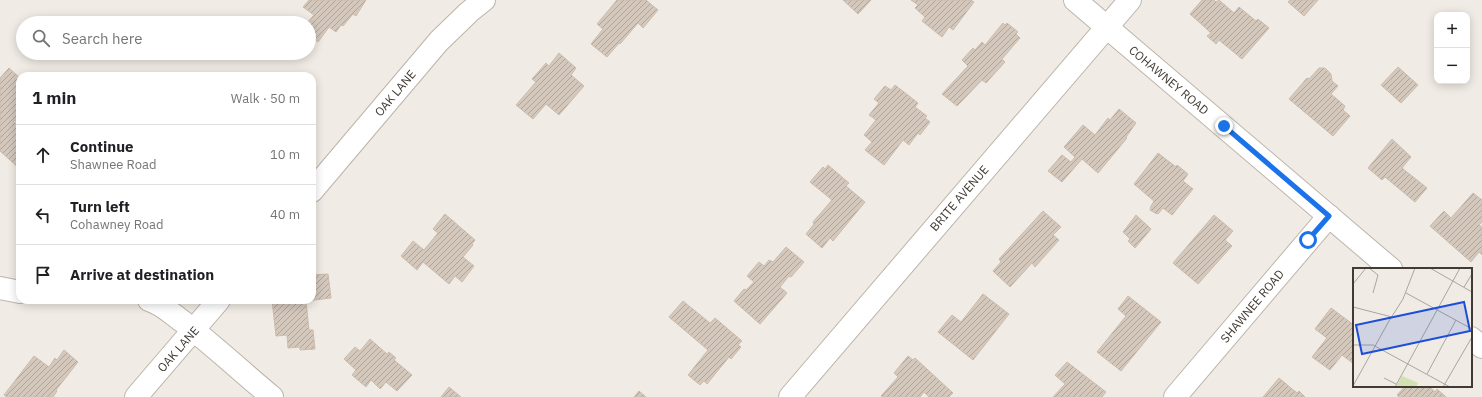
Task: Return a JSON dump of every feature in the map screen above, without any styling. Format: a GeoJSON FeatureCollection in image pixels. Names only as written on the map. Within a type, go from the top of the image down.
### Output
{"type":"FeatureCollection","features":[{"type":"Feature","properties":{"kind":"street","name":"OAK LANE"},"geometry":{"type":"LineString","coordinates":[[316,186],[439,41],[469,12],[484,0]]}},
{"type":"Feature","properties":{"kind":"street","name":"COHAWNEY ROAD"},"geometry":{"type":"LineString","coordinates":[[1075,0],[1390,268]]}},
{"type":"Feature","properties":{"kind":"street","name":"BRITE AVENUE"},"geometry":{"type":"LineString","coordinates":[[790,397],[1130,0]]}},
{"type":"Feature","properties":{"kind":"street","name":"SHAWNEE ROAD"},"geometry":{"type":"LineString","coordinates":[[1175,397],[1329,216]]}},
{"type":"Feature","properties":{"kind":"street"},"geometry":{"type":"LineString","coordinates":[[0,288],[16,291]]}},
{"type":"Feature","properties":{"kind":"street"},"geometry":{"type":"LineString","coordinates":[[158,304],[194,330],[272,397]]}},
{"type":"Feature","properties":{"kind":"street","name":"OAK LANE"},"geometry":{"type":"LineString","coordinates":[[136,397],[216,304]]}},
{"type":"Feature","properties":{"kind":"street"},"geometry":{"type":"LineString","coordinates":[[1472,339],[1482,347]]}},
{"type":"Feature","properties":{"kind":"building"},"geometry":{"type":"Polygon","coordinates":[[[309,0],[366,0],[356,16],[353,14],[336,32],[329,27],[318,42],[316,40],[316,16],[313,16],[314,15],[303,7],[309,0]]]}},
{"type":"Feature","properties":{"kind":"building"},"geometry":{"type":"Polygon","coordinates":[[[617,0],[646,0],[658,10],[643,28],[638,23],[607,57],[591,44],[603,29],[597,24],[617,0]]]}},
{"type":"Feature","properties":{"kind":"building"},"geometry":{"type":"Polygon","coordinates":[[[843,0],[871,0],[858,14],[843,0]]]}},
{"type":"Feature","properties":{"kind":"building"},"geometry":{"type":"Polygon","coordinates":[[[911,0],[971,0],[974,2],[953,30],[949,27],[942,37],[922,21],[925,17],[915,8],[918,5],[911,0]]]}},
{"type":"Feature","properties":{"kind":"building"},"geometry":{"type":"Polygon","coordinates":[[[1202,0],[1214,0],[1216,2],[1219,0],[1234,13],[1239,7],[1256,21],[1258,19],[1269,28],[1242,59],[1219,40],[1216,44],[1207,36],[1211,33],[1190,14],[1202,0]]]}},
{"type":"Feature","properties":{"kind":"building"},"geometry":{"type":"Polygon","coordinates":[[[1290,0],[1318,0],[1304,16],[1288,2],[1290,0]]]}},
{"type":"Feature","properties":{"kind":"building"},"geometry":{"type":"Polygon","coordinates":[[[1003,23],[1005,25],[1007,23],[1018,32],[1016,34],[1020,38],[1002,59],[1005,62],[986,83],[982,80],[957,106],[942,94],[968,66],[962,60],[973,48],[975,50],[982,42],[985,45],[1003,23]]]}},
{"type":"Feature","properties":{"kind":"building"},"geometry":{"type":"Polygon","coordinates":[[[559,53],[576,68],[571,75],[584,86],[559,115],[546,104],[533,119],[516,105],[536,82],[532,79],[546,63],[549,66],[559,53]]]}},
{"type":"Feature","properties":{"kind":"building"},"geometry":{"type":"Polygon","coordinates":[[[1398,67],[1418,85],[1401,103],[1381,85],[1398,67]]]}},
{"type":"Feature","properties":{"kind":"building"},"geometry":{"type":"Polygon","coordinates":[[[9,68],[16,74],[16,121],[13,121],[16,124],[16,165],[0,151],[0,78],[9,68]]]}},
{"type":"Feature","properties":{"kind":"building"},"geometry":{"type":"Polygon","coordinates":[[[1319,68],[1325,68],[1331,74],[1332,81],[1338,86],[1331,94],[1345,106],[1343,110],[1350,116],[1333,136],[1289,99],[1307,78],[1309,79],[1319,68]]]}},
{"type":"Feature","properties":{"kind":"building"},"geometry":{"type":"Polygon","coordinates":[[[895,85],[918,103],[915,107],[927,116],[925,118],[930,122],[920,135],[918,133],[909,145],[903,140],[884,165],[865,150],[872,142],[864,135],[876,120],[869,115],[879,103],[874,99],[885,86],[891,90],[895,85]]]}},
{"type":"Feature","properties":{"kind":"building"},"geometry":{"type":"Polygon","coordinates":[[[1119,109],[1136,123],[1126,137],[1127,138],[1098,173],[1082,159],[1062,182],[1048,171],[1062,155],[1071,162],[1075,157],[1064,147],[1083,125],[1095,135],[1108,118],[1110,120],[1119,109]]]}},
{"type":"Feature","properties":{"kind":"building"},"geometry":{"type":"Polygon","coordinates":[[[1392,139],[1411,157],[1402,168],[1427,188],[1415,202],[1385,177],[1382,180],[1368,168],[1392,139]]]}},
{"type":"Feature","properties":{"kind":"building"},"geometry":{"type":"Polygon","coordinates":[[[1158,153],[1188,174],[1183,181],[1193,189],[1172,215],[1163,208],[1158,214],[1150,210],[1154,201],[1134,184],[1158,153]]]}},
{"type":"Feature","properties":{"kind":"building"},"geometry":{"type":"Polygon","coordinates":[[[828,165],[849,183],[846,186],[865,202],[833,241],[830,238],[822,248],[806,234],[814,224],[813,222],[832,200],[810,182],[823,167],[825,169],[828,165]]]}},
{"type":"Feature","properties":{"kind":"building"},"geometry":{"type":"Polygon","coordinates":[[[1473,193],[1482,200],[1482,222],[1479,225],[1482,227],[1482,255],[1479,252],[1471,262],[1430,226],[1444,211],[1451,218],[1473,193]]]}},
{"type":"Feature","properties":{"kind":"building"},"geometry":{"type":"Polygon","coordinates":[[[1043,211],[1061,227],[1053,235],[1059,240],[1035,267],[1032,263],[1010,287],[993,271],[1001,262],[999,259],[1043,211]]]}},
{"type":"Feature","properties":{"kind":"building"},"geometry":{"type":"Polygon","coordinates":[[[445,214],[475,240],[472,244],[473,245],[463,257],[474,266],[462,282],[455,276],[449,284],[423,262],[417,270],[401,256],[413,241],[424,250],[438,233],[433,229],[445,214]]]}},
{"type":"Feature","properties":{"kind":"building"},"geometry":{"type":"Polygon","coordinates":[[[1136,215],[1151,229],[1135,248],[1128,241],[1130,239],[1123,232],[1136,215]]]}},
{"type":"Feature","properties":{"kind":"building"},"geometry":{"type":"Polygon","coordinates":[[[1214,215],[1233,231],[1225,240],[1232,246],[1198,284],[1173,263],[1214,215]]]}},
{"type":"Feature","properties":{"kind":"building"},"geometry":{"type":"Polygon","coordinates":[[[786,247],[804,262],[780,287],[787,293],[760,324],[734,301],[744,289],[746,290],[754,282],[747,276],[759,262],[764,266],[769,260],[773,262],[786,247]]]}},
{"type":"Feature","properties":{"kind":"building"},"geometry":{"type":"Polygon","coordinates":[[[328,274],[331,298],[316,300],[316,275],[328,274]]]}},
{"type":"Feature","properties":{"kind":"building"},"geometry":{"type":"Polygon","coordinates":[[[983,294],[1009,314],[973,360],[938,332],[952,315],[961,322],[983,294]]]}},
{"type":"Feature","properties":{"kind":"building"},"geometry":{"type":"Polygon","coordinates":[[[1128,296],[1161,322],[1121,371],[1097,352],[1126,316],[1118,309],[1128,296]]]}},
{"type":"Feature","properties":{"kind":"building"},"geometry":{"type":"Polygon","coordinates":[[[683,301],[710,323],[715,318],[742,341],[738,345],[741,347],[731,359],[729,357],[707,384],[704,381],[700,385],[688,375],[708,350],[669,317],[683,301]]]}},
{"type":"Feature","properties":{"kind":"building"},"geometry":{"type":"Polygon","coordinates":[[[272,304],[306,304],[309,330],[313,330],[315,349],[300,350],[300,347],[288,348],[287,335],[276,336],[272,304]]]}},
{"type":"Feature","properties":{"kind":"building"},"geometry":{"type":"Polygon","coordinates":[[[1331,308],[1353,324],[1353,363],[1342,355],[1330,370],[1312,357],[1327,338],[1315,329],[1331,308]]]}},
{"type":"Feature","properties":{"kind":"building"},"geometry":{"type":"Polygon","coordinates":[[[370,339],[387,354],[389,352],[396,358],[394,360],[412,375],[397,391],[386,382],[380,389],[371,380],[366,387],[352,375],[356,370],[344,359],[355,347],[360,351],[370,339]]]}},
{"type":"Feature","properties":{"kind":"building"},"geometry":{"type":"Polygon","coordinates":[[[64,350],[78,362],[56,390],[57,391],[53,397],[7,397],[4,395],[34,356],[49,367],[55,358],[57,360],[64,350]]]}},
{"type":"Feature","properties":{"kind":"building"},"geometry":{"type":"Polygon","coordinates":[[[908,356],[913,360],[915,358],[953,393],[949,397],[929,397],[924,392],[920,397],[881,396],[898,377],[894,373],[908,356]]]}},
{"type":"Feature","properties":{"kind":"building"},"geometry":{"type":"Polygon","coordinates":[[[1067,362],[1106,392],[1102,397],[1053,397],[1065,384],[1055,375],[1067,362]]]}},
{"type":"Feature","properties":{"kind":"building"},"geometry":{"type":"Polygon","coordinates":[[[1279,378],[1297,393],[1299,391],[1305,397],[1263,397],[1279,378]]]}},
{"type":"Feature","properties":{"kind":"building"},"geometry":{"type":"Polygon","coordinates":[[[449,387],[461,397],[441,397],[449,387]]]}},
{"type":"Feature","properties":{"kind":"building"},"geometry":{"type":"Polygon","coordinates":[[[1404,387],[1430,387],[1435,392],[1437,389],[1446,397],[1399,397],[1397,395],[1404,387]]]}},
{"type":"Feature","properties":{"kind":"building"},"geometry":{"type":"Polygon","coordinates":[[[639,391],[646,397],[634,397],[639,391]]]}},
{"type":"Feature","properties":{"kind":"route"},"geometry":{"type":"LineString","coordinates":[[1224,126],[1329,216],[1308,240]]}}]}
